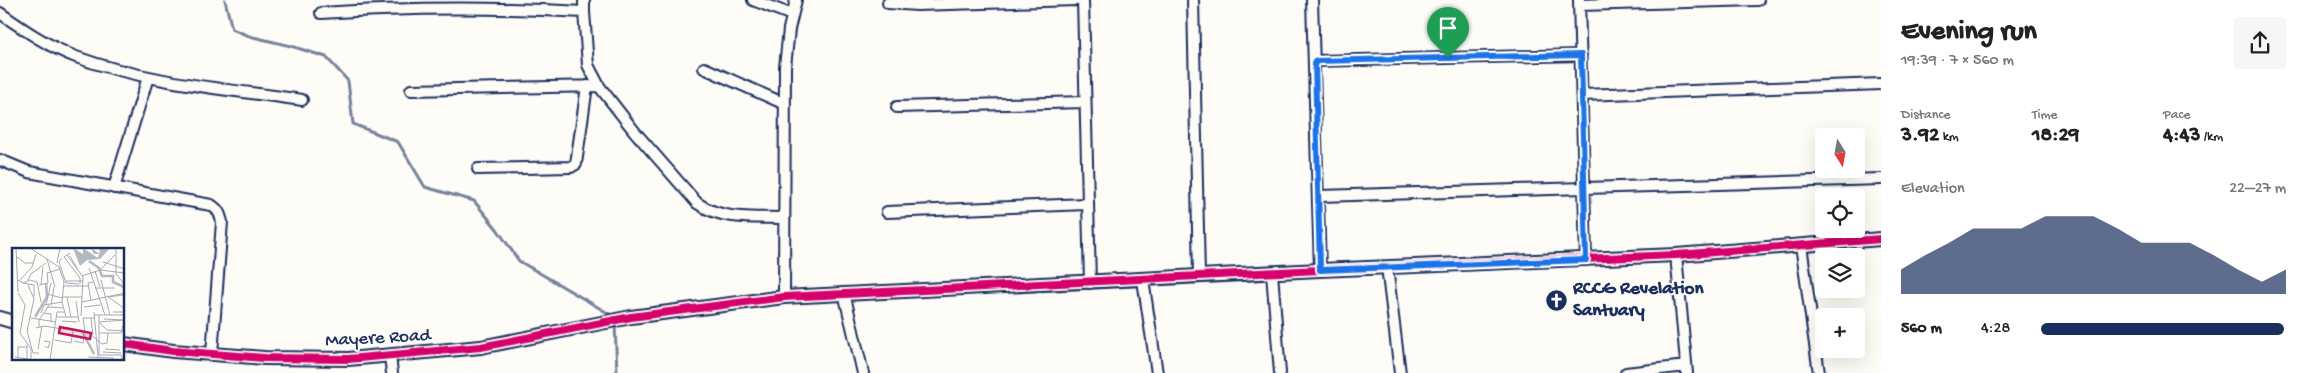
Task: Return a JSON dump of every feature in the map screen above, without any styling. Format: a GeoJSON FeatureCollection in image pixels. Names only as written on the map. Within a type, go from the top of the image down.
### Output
{"type":"FeatureCollection","features":[{"type":"Feature","properties":{"kind":"street"},"geometry":{"type":"LineString","coordinates":[[584,0],[588,64],[599,86],[635,132],[697,203],[708,211],[724,216],[784,218]]}},
{"type":"Feature","properties":{"kind":"street"},"geometry":{"type":"LineString","coordinates":[[753,0],[792,15]]}},
{"type":"Feature","properties":{"kind":"street"},"geometry":{"type":"LineString","coordinates":[[784,297],[785,67],[788,29],[796,0]]}},
{"type":"Feature","properties":{"kind":"street"},"geometry":{"type":"LineString","coordinates":[[888,3],[1076,0]]}},
{"type":"Feature","properties":{"kind":"street"},"geometry":{"type":"LineString","coordinates":[[1083,0],[1090,283]]}},
{"type":"Feature","properties":{"kind":"street"},"geometry":{"type":"LineString","coordinates":[[1193,0],[1199,276]]}},
{"type":"Feature","properties":{"kind":"street"},"geometry":{"type":"LineString","coordinates":[[1312,0],[1320,196],[1320,270]]}},
{"type":"Feature","properties":{"kind":"street"},"geometry":{"type":"LineString","coordinates":[[1586,260],[1579,3],[1758,0]]}},
{"type":"Feature","properties":{"kind":"street"},"geometry":{"type":"LineString","coordinates":[[321,13],[380,4],[514,4],[584,12]]}},
{"type":"Feature","properties":{"kind":"street"},"geometry":{"type":"LineString","coordinates":[[0,13],[26,31],[75,57],[148,77],[302,100]]}},
{"type":"Feature","properties":{"kind":"street"},"geometry":{"type":"LineString","coordinates":[[1315,61],[1581,55]]}},
{"type":"Feature","properties":{"kind":"street"},"geometry":{"type":"LineString","coordinates":[[704,68],[785,104]]}},
{"type":"Feature","properties":{"kind":"street"},"geometry":{"type":"LineString","coordinates":[[114,188],[148,77]]}},
{"type":"Feature","properties":{"kind":"street"},"geometry":{"type":"LineString","coordinates":[[1582,95],[1881,84]]}},
{"type":"Feature","properties":{"kind":"street"},"geometry":{"type":"LineString","coordinates":[[478,169],[571,166],[576,164],[586,86]]}},
{"type":"Feature","properties":{"kind":"street"},"geometry":{"type":"LineString","coordinates":[[411,90],[599,86]]}},
{"type":"Feature","properties":{"kind":"street"},"geometry":{"type":"LineString","coordinates":[[897,107],[1085,102]]}},
{"type":"Feature","properties":{"kind":"street"},"geometry":{"type":"LineString","coordinates":[[0,160],[29,172],[211,206],[220,213],[222,222],[212,354]]}},
{"type":"Feature","properties":{"kind":"street"},"geometry":{"type":"LineString","coordinates":[[1320,196],[1881,179]]}},
{"type":"Feature","properties":{"kind":"street"},"geometry":{"type":"LineString","coordinates":[[887,212],[1088,204]]}},
{"type":"Feature","properties":{"kind":"street","name":"Mayere Road"},"geometry":{"type":"LineString","coordinates":[[125,344],[174,351],[265,358],[348,360],[481,347],[631,317],[784,297],[1320,270],[1586,260],[1881,239]]}},
{"type":"Feature","properties":{"kind":"street"},"geometry":{"type":"LineString","coordinates":[[1801,246],[1819,373]]}},
{"type":"Feature","properties":{"kind":"street"},"geometry":{"type":"LineString","coordinates":[[1626,373],[1686,370],[1676,255]]}},
{"type":"Feature","properties":{"kind":"street"},"geometry":{"type":"LineString","coordinates":[[1387,267],[1400,373]]}},
{"type":"Feature","properties":{"kind":"street"},"geometry":{"type":"LineString","coordinates":[[1272,273],[1280,373]]}},
{"type":"Feature","properties":{"kind":"street"},"geometry":{"type":"LineString","coordinates":[[1143,280],[1157,373]]}},
{"type":"Feature","properties":{"kind":"street"},"geometry":{"type":"LineString","coordinates":[[844,293],[863,373]]}},
{"type":"Feature","properties":{"kind":"street"},"geometry":{"type":"LineString","coordinates":[[390,356],[392,373]]}},
{"type":"Feature","properties":{"kind":"waterway"},"geometry":{"type":"LineString","coordinates":[[225,0],[232,29],[249,36],[326,57],[348,81],[353,124],[398,142],[425,187],[474,201],[497,229],[519,261],[613,316]]}},
{"type":"Feature","properties":{"kind":"waterway"},"geometry":{"type":"LineString","coordinates":[[615,324],[617,373]]}},
{"type":"Feature","properties":{"kind":"cycle path"},"geometry":{"type":"LineString","coordinates":[[125,344],[173,351],[265,358],[348,359],[481,347],[631,317],[784,297],[1320,270],[1676,255],[1881,239]]}},
{"type":"Feature","properties":{"kind":"place","name":"RCCG Revelation Santuary"},"geometry":{"type":"Point","coordinates":[1557,300]}},
{"type":"Feature","properties":{"kind":"route"},"geometry":{"type":"LineString","coordinates":[[1581,55],[1586,260],[1320,270],[1320,196],[1315,61],[1448,58],[1581,55]]}}]}
